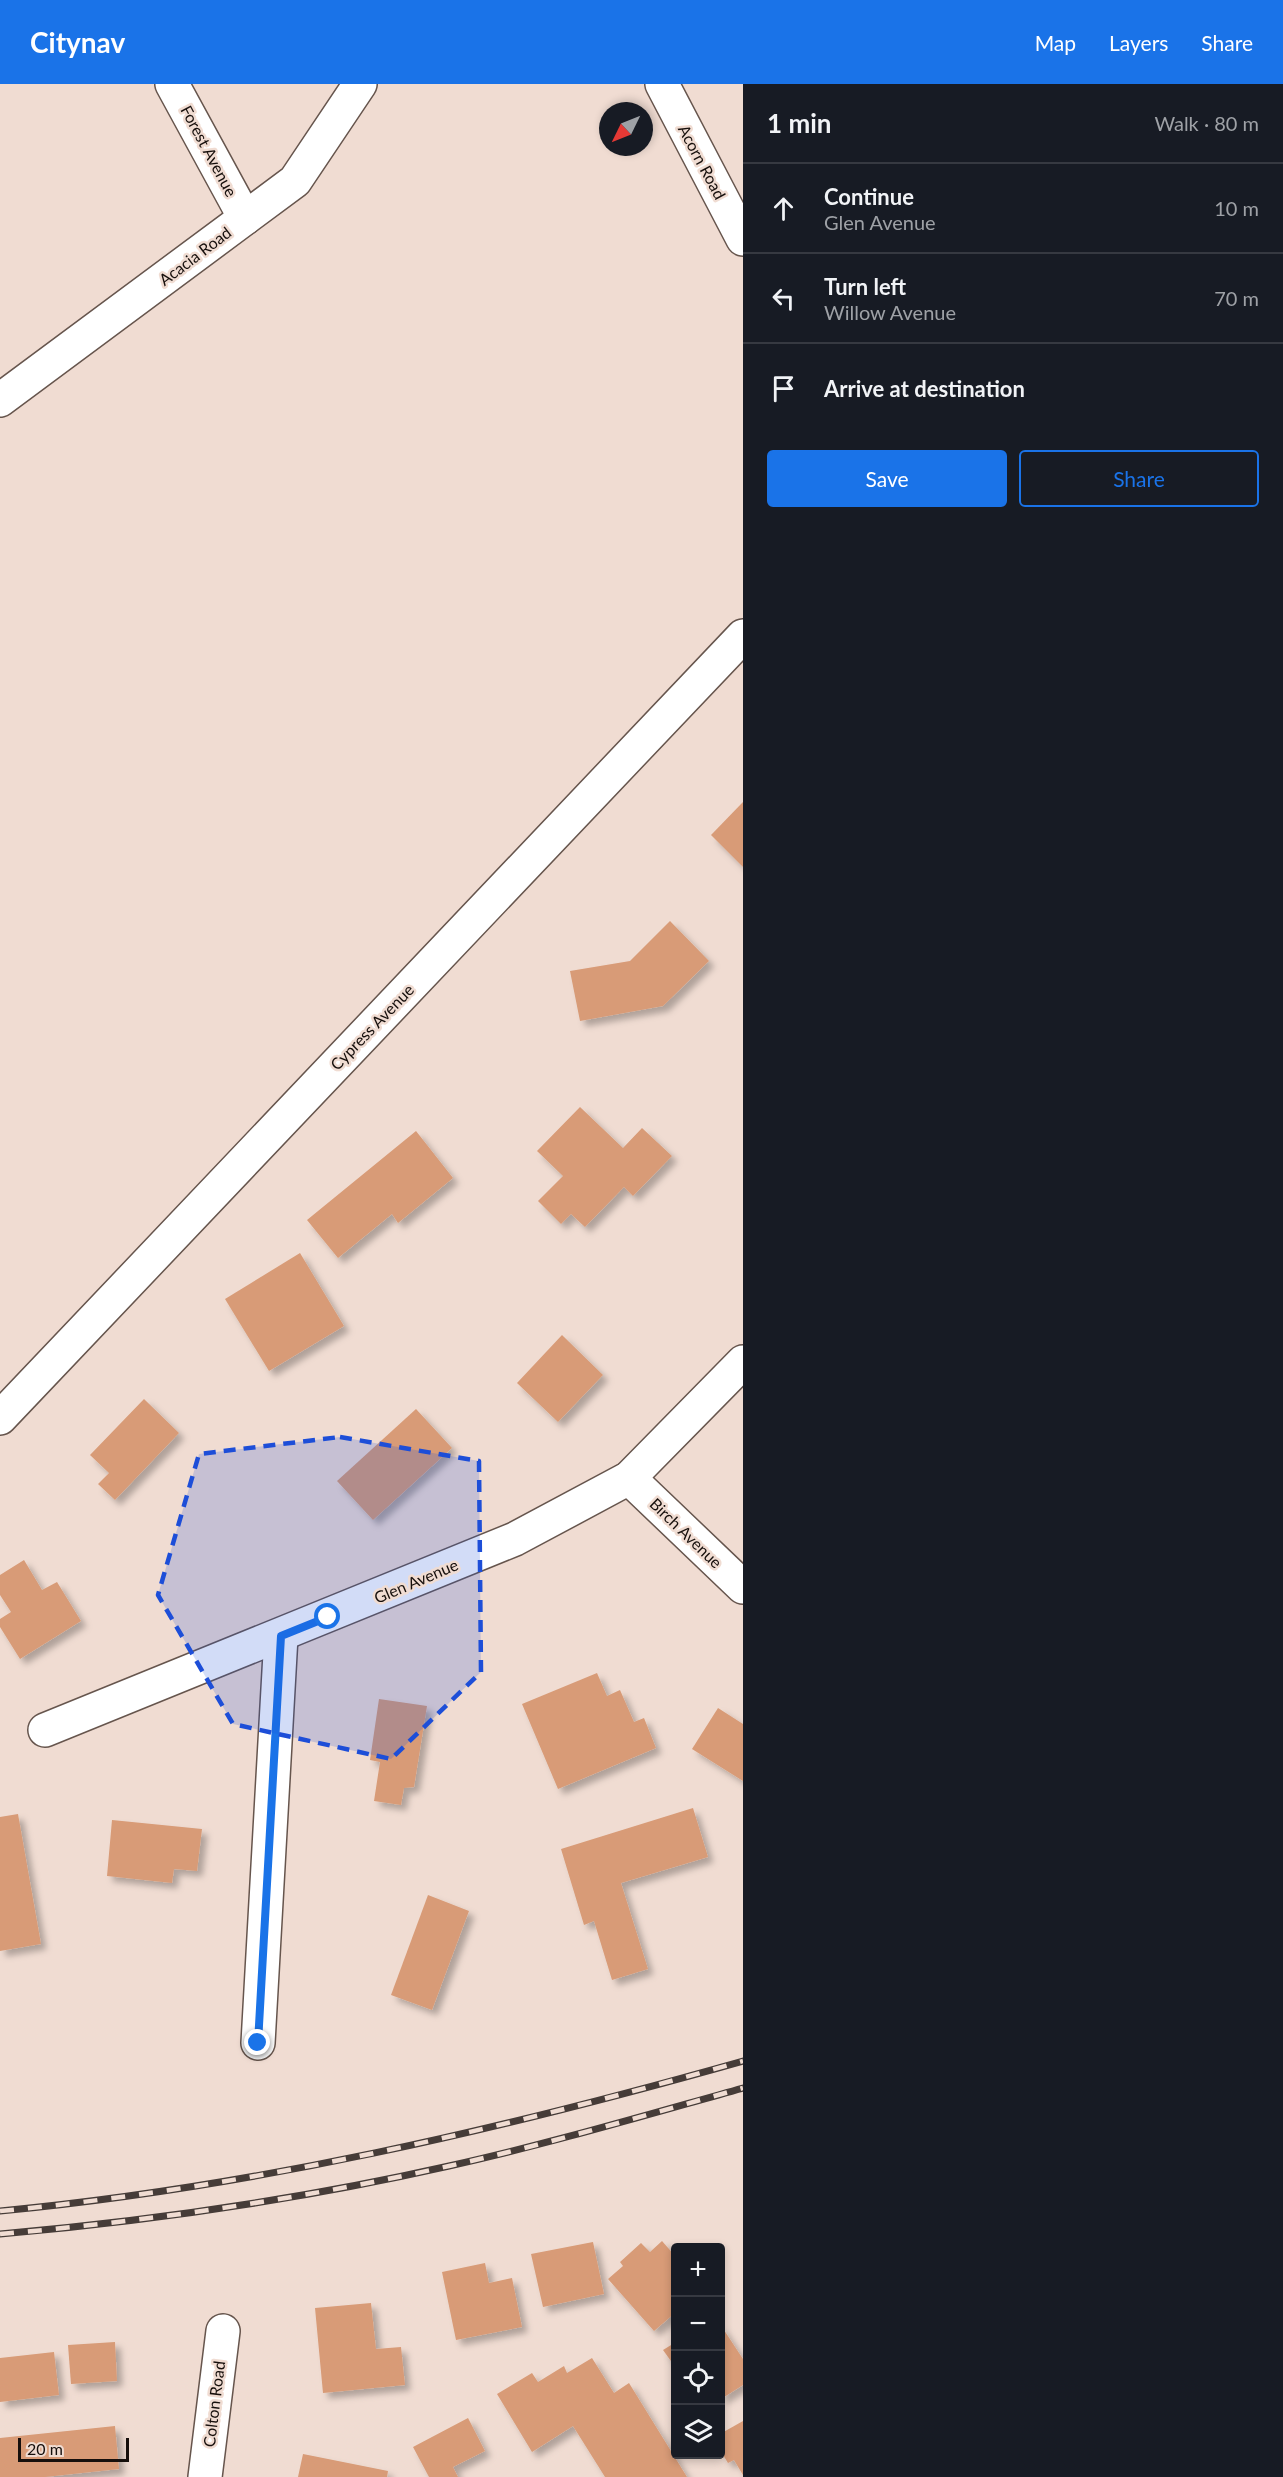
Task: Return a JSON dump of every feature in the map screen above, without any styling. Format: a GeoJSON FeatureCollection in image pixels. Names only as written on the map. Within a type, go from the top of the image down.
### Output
{"type":"FeatureCollection","features":[{"type":"Feature","properties":{"kind":"street","name":"Forest Avenue"},"geometry":{"type":"LineString","coordinates":[[172,84],[245,218]]}},
{"type":"Feature","properties":{"kind":"street","name":"Acacia Road"},"geometry":{"type":"LineString","coordinates":[[0,400],[295,181],[360,84]]}},
{"type":"Feature","properties":{"kind":"street","name":"Acorn Road"},"geometry":{"type":"LineString","coordinates":[[662,84],[743,239]]}},
{"type":"Feature","properties":{"kind":"street","name":"Cypress Avenue"},"geometry":{"type":"LineString","coordinates":[[0,1418],[743,636]]}},
{"type":"Feature","properties":{"kind":"street","name":"Glen Avenue"},"geometry":{"type":"LineString","coordinates":[[45,1730],[515,1539],[629,1478],[743,1362]]}},
{"type":"Feature","properties":{"kind":"street","name":"Birch Avenue"},"geometry":{"type":"LineString","coordinates":[[629,1478],[743,1587]]}},
{"type":"Feature","properties":{"kind":"street"},"geometry":{"type":"LineString","coordinates":[[258,2043],[281,1636]]}},
{"type":"Feature","properties":{"kind":"street","name":"Colton Road"},"geometry":{"type":"LineString","coordinates":[[205,2477],[223,2331]]}},
{"type":"Feature","properties":{"kind":"highlighted area"},"geometry":{"type":"Polygon","coordinates":[[[340,1437],[479,1461],[481,1672],[391,1759],[233,1724],[158,1595],[199,1454],[340,1437]]]}},
{"type":"Feature","properties":{"kind":"building"},"geometry":{"type":"Polygon","coordinates":[[[743,802],[743,867],[711,835],[743,802]]]}},
{"type":"Feature","properties":{"kind":"building"},"geometry":{"type":"Polygon","coordinates":[[[670,921],[709,961],[663,1006],[580,1021],[570,971],[630,961],[670,921]]]}},
{"type":"Feature","properties":{"kind":"building"},"geometry":{"type":"Polygon","coordinates":[[[580,1107],[623,1148],[642,1128],[672,1156],[633,1196],[624,1187],[585,1227],[571,1214],[561,1224],[538,1201],[563,1176],[537,1151],[580,1107]]]}},
{"type":"Feature","properties":{"kind":"building"},"geometry":{"type":"Polygon","coordinates":[[[416,1131],[453,1178],[398,1223],[392,1214],[338,1258],[307,1220],[416,1131]]]}},
{"type":"Feature","properties":{"kind":"building"},"geometry":{"type":"Polygon","coordinates":[[[300,1253],[344,1326],[269,1371],[225,1299],[300,1253]]]}},
{"type":"Feature","properties":{"kind":"building"},"geometry":{"type":"Polygon","coordinates":[[[562,1335],[603,1375],[558,1422],[517,1383],[562,1335]]]}},
{"type":"Feature","properties":{"kind":"building"},"geometry":{"type":"Polygon","coordinates":[[[144,1399],[179,1433],[115,1500],[98,1484],[109,1473],[90,1455],[144,1399]]]}},
{"type":"Feature","properties":{"kind":"building"},"geometry":{"type":"Polygon","coordinates":[[[416,1409],[452,1448],[373,1520],[337,1481],[416,1409]]]}},
{"type":"Feature","properties":{"kind":"building"},"geometry":{"type":"Polygon","coordinates":[[[24,1560],[42,1590],[57,1582],[81,1621],[20,1659],[0,1627],[0,1619],[11,1612],[0,1595],[0,1575],[24,1560]]]}},
{"type":"Feature","properties":{"kind":"building"},"geometry":{"type":"Polygon","coordinates":[[[597,1673],[607,1696],[620,1690],[634,1722],[644,1718],[656,1748],[558,1789],[522,1704],[597,1673]]]}},
{"type":"Feature","properties":{"kind":"building"},"geometry":{"type":"Polygon","coordinates":[[[379,1699],[427,1706],[414,1787],[404,1788],[401,1805],[374,1801],[380,1762],[370,1760],[379,1699]]]}},
{"type":"Feature","properties":{"kind":"building"},"geometry":{"type":"Polygon","coordinates":[[[718,1708],[743,1724],[743,1781],[692,1749],[718,1708]]]}},
{"type":"Feature","properties":{"kind":"building"},"geometry":{"type":"Polygon","coordinates":[[[693,1808],[708,1857],[621,1883],[648,1969],[612,1980],[594,1921],[584,1925],[561,1849],[693,1808]]]}},
{"type":"Feature","properties":{"kind":"building"},"geometry":{"type":"Polygon","coordinates":[[[18,1814],[41,1944],[0,1951],[0,1817],[18,1814]]]}},
{"type":"Feature","properties":{"kind":"building"},"geometry":{"type":"Polygon","coordinates":[[[112,1820],[202,1829],[197,1871],[174,1869],[172,1883],[107,1876],[112,1820]]]}},
{"type":"Feature","properties":{"kind":"building"},"geometry":{"type":"Polygon","coordinates":[[[428,1895],[469,1911],[432,2010],[391,1995],[428,1895]]]}},
{"type":"Feature","properties":{"kind":"building"},"geometry":{"type":"Polygon","coordinates":[[[662,2241],[671,2251],[671,2316],[654,2331],[608,2279],[623,2266],[620,2262],[641,2243],[650,2252],[662,2241]]]}},
{"type":"Feature","properties":{"kind":"building"},"geometry":{"type":"Polygon","coordinates":[[[593,2242],[604,2294],[543,2307],[531,2254],[593,2242]]]}},
{"type":"Feature","properties":{"kind":"building"},"geometry":{"type":"Polygon","coordinates":[[[485,2263],[489,2283],[512,2278],[522,2327],[456,2340],[442,2272],[485,2263]]]}},
{"type":"Feature","properties":{"kind":"building"},"geometry":{"type":"Polygon","coordinates":[[[371,2303],[376,2349],[401,2347],[405,2385],[323,2393],[315,2308],[371,2303]]]}},
{"type":"Feature","properties":{"kind":"building"},"geometry":{"type":"Polygon","coordinates":[[[725,2332],[743,2359],[743,2385],[725,2396],[725,2332]]]}},
{"type":"Feature","properties":{"kind":"building"},"geometry":{"type":"Polygon","coordinates":[[[115,2342],[117,2381],[71,2384],[68,2345],[115,2342]]]}},
{"type":"Feature","properties":{"kind":"building"},"geometry":{"type":"Polygon","coordinates":[[[671,2345],[671,2361],[663,2350],[671,2345]]]}},
{"type":"Feature","properties":{"kind":"building"},"geometry":{"type":"Polygon","coordinates":[[[54,2352],[59,2395],[0,2402],[0,2358],[54,2352]]]}},
{"type":"Feature","properties":{"kind":"building"},"geometry":{"type":"Polygon","coordinates":[[[592,2358],[614,2393],[629,2383],[671,2451],[671,2459],[676,2459],[687,2477],[605,2477],[573,2426],[532,2452],[497,2394],[532,2373],[538,2382],[564,2366],[567,2373],[592,2358]]]}},
{"type":"Feature","properties":{"kind":"building"},"geometry":{"type":"Polygon","coordinates":[[[468,2418],[485,2451],[453,2467],[458,2477],[429,2477],[413,2447],[468,2418]]]}},
{"type":"Feature","properties":{"kind":"building"},"geometry":{"type":"Polygon","coordinates":[[[743,2421],[743,2475],[734,2460],[728,2463],[725,2458],[725,2431],[743,2421]]]}},
{"type":"Feature","properties":{"kind":"building"},"geometry":{"type":"Polygon","coordinates":[[[115,2426],[119,2469],[45,2477],[0,2477],[0,2438],[115,2426]]]}},
{"type":"Feature","properties":{"kind":"building"},"geometry":{"type":"Polygon","coordinates":[[[303,2454],[388,2471],[387,2477],[298,2477],[303,2454]]]}},
{"type":"Feature","properties":{"kind":"railway"},"geometry":{"type":"LineString","coordinates":[[0,2211],[189,2187],[375,2153],[560,2110],[743,2061]]}},
{"type":"Feature","properties":{"kind":"railway"},"geometry":{"type":"LineString","coordinates":[[0,2234],[113,2223],[226,2208],[394,2178],[597,2129],[743,2088]]}},
{"type":"Feature","properties":{"kind":"route"},"geometry":{"type":"LineString","coordinates":[[258,2043],[281,1636],[328,1617]]}}]}
